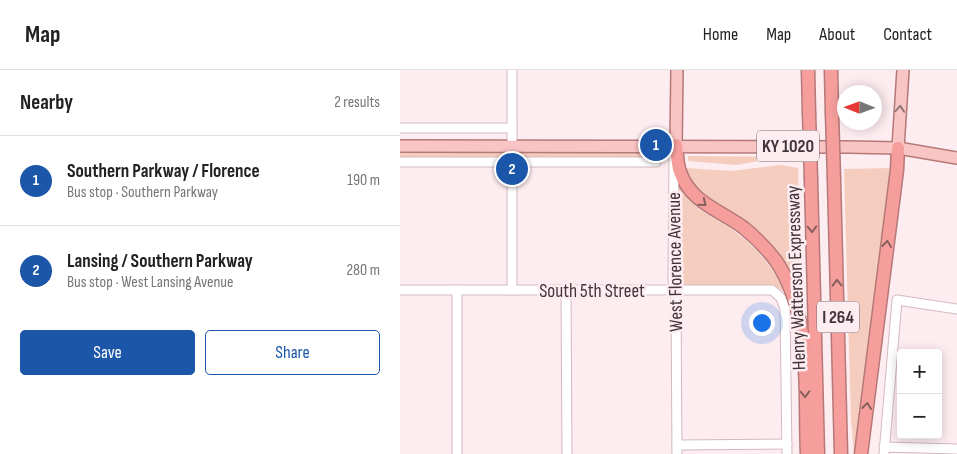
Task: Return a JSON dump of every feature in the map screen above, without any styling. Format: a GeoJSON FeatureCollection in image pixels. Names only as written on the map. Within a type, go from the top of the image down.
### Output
{"type":"FeatureCollection","features":[{"type":"Feature","properties":{"kind":"highway","name":"Henry Watterson Expressway"},"geometry":{"type":"LineString","coordinates":[[808,70],[818,454]]}},
{"type":"Feature","properties":{"kind":"highway","name":"I 264"},"geometry":{"type":"LineString","coordinates":[[831,70],[841,454]]}},
{"type":"Feature","properties":{"kind":"highway"},"geometry":{"type":"LineString","coordinates":[[676,145],[679,170],[687,187],[707,206],[743,228],[759,242],[775,260],[788,283],[796,306],[802,335],[807,454]]}},
{"type":"Feature","properties":{"kind":"highway"},"geometry":{"type":"LineString","coordinates":[[861,454],[897,170],[898,148]]}},
{"type":"Feature","properties":{"kind":"main road","name":"West Florence Avenue"},"geometry":{"type":"LineString","coordinates":[[676,145],[677,70]]}},
{"type":"Feature","properties":{"kind":"main road"},"geometry":{"type":"LineString","coordinates":[[898,148],[903,70]]}},
{"type":"Feature","properties":{"kind":"main road","name":"KY 1020"},"geometry":{"type":"LineString","coordinates":[[400,146],[676,145],[898,148],[957,158]]}},
{"type":"Feature","properties":{"kind":"street"},"geometry":{"type":"LineString","coordinates":[[512,70],[512,290]]}},
{"type":"Feature","properties":{"kind":"street"},"geometry":{"type":"LineString","coordinates":[[400,128],[512,128]]}},
{"type":"Feature","properties":{"kind":"street","name":"West Florence Avenue"},"geometry":{"type":"LineString","coordinates":[[676,145],[672,170],[677,449]]}},
{"type":"Feature","properties":{"kind":"street"},"geometry":{"type":"LineString","coordinates":[[400,162],[656,162]]}},
{"type":"Feature","properties":{"kind":"street","name":"South 5th Street"},"geometry":{"type":"LineString","coordinates":[[400,290],[772,290],[781,298],[784,309],[787,449]]}},
{"type":"Feature","properties":{"kind":"street"},"geometry":{"type":"LineString","coordinates":[[457,454],[458,290]]}},
{"type":"Feature","properties":{"kind":"street"},"geometry":{"type":"LineString","coordinates":[[566,290],[567,454]]}},
{"type":"Feature","properties":{"kind":"street"},"geometry":{"type":"LineString","coordinates":[[957,309],[897,300],[884,450],[957,449]]}},
{"type":"Feature","properties":{"kind":"street"},"geometry":{"type":"LineString","coordinates":[[677,449],[787,449]]}},
{"type":"Feature","properties":{"kind":"shaded area"},"geometry":{"type":"Polygon","coordinates":[[[400,153],[501,153],[506,157],[400,158],[400,153]]]}},
{"type":"Feature","properties":{"kind":"shaded area"},"geometry":{"type":"Polygon","coordinates":[[[519,153],[652,153],[664,156],[664,162],[658,162],[657,158],[516,157],[519,153]]]}},
{"type":"Feature","properties":{"kind":"shaded area"},"geometry":{"type":"Polygon","coordinates":[[[688,156],[798,157],[798,161],[775,158],[737,165],[688,161],[688,156]]]}},
{"type":"Feature","properties":{"kind":"shaded area"},"geometry":{"type":"Polygon","coordinates":[[[780,165],[798,168],[802,312],[795,288],[788,276],[703,198],[686,168],[732,171],[780,165]]]}},
{"type":"Feature","properties":{"kind":"shaded area"},"geometry":{"type":"Polygon","coordinates":[[[891,168],[854,453],[851,421],[844,169],[891,168]]]}},
{"type":"Feature","properties":{"kind":"shaded area"},"geometry":{"type":"Polygon","coordinates":[[[676,182],[682,192],[695,206],[734,231],[757,251],[775,274],[785,292],[772,286],[682,286],[678,284],[676,182]]]}},
{"type":"Feature","properties":{"kind":"place","name":"Southern Parkway / Florence"},"geometry":{"type":"Point","coordinates":[656,145]}},
{"type":"Feature","properties":{"kind":"place","name":"Lansing / Southern Parkway"},"geometry":{"type":"Point","coordinates":[512,169]}}]}
